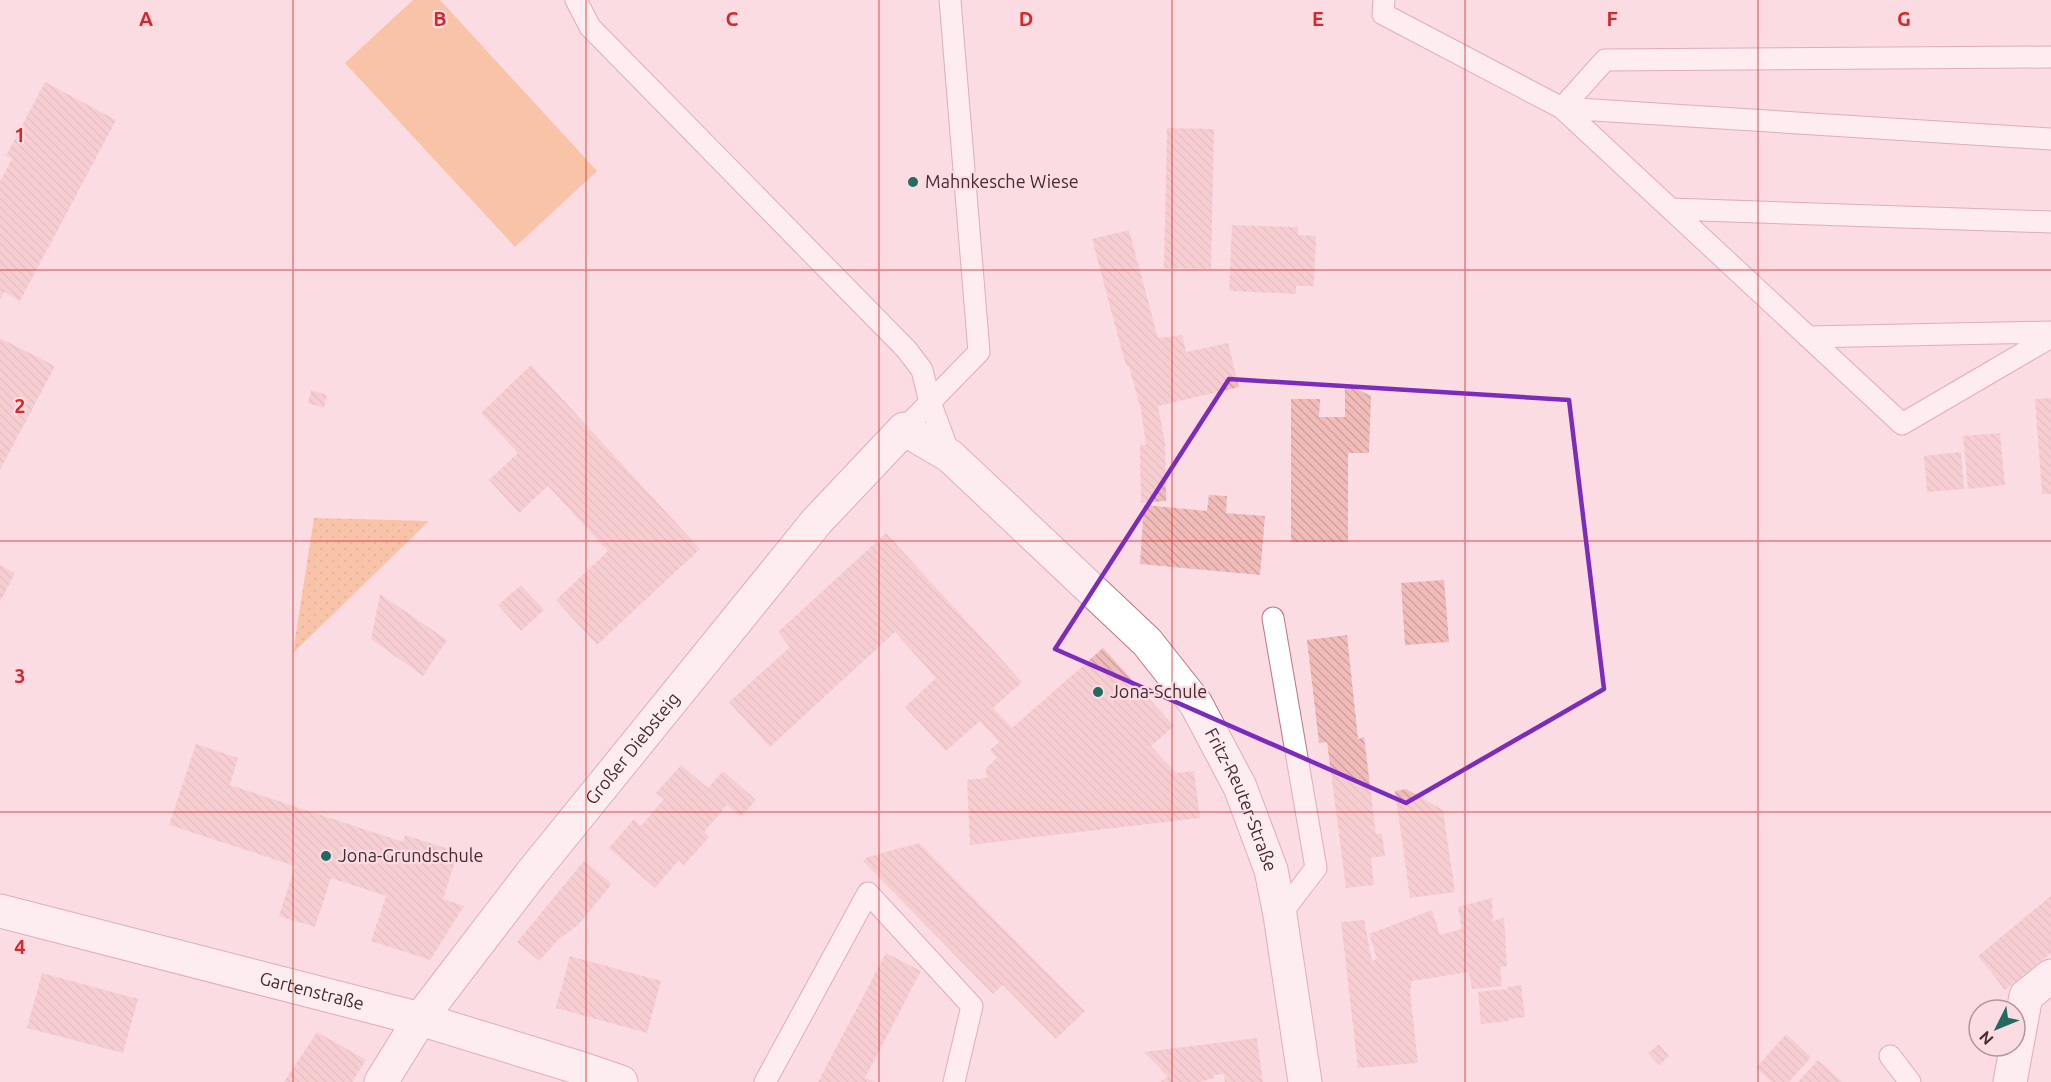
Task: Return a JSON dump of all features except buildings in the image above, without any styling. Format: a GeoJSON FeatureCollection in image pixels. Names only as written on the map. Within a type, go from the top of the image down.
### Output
{"type":"FeatureCollection","features":[{"type":"Feature","properties":{"kind":"street","name":"Fritz-Reuter-Straße"},"geometry":{"type":"LineString","coordinates":[[904,429],[950,456],[1147,642],[1196,704],[1240,787],[1271,870],[1305,1082]]}},
{"type":"Feature","properties":{"kind":"street","name":"Großer Diebsteig"},"geometry":{"type":"LineString","coordinates":[[381,1082],[420,1019],[531,874],[817,521],[904,429]]}},
{"type":"Feature","properties":{"kind":"street","name":"Gartenstraße"},"geometry":{"type":"LineString","coordinates":[[0,911],[420,1019],[621,1082]]}},
{"type":"Feature","properties":{"kind":"street"},"geometry":{"type":"LineString","coordinates":[[2010,1082],[2026,996],[2051,976]]}},
{"type":"Feature","properties":{"kind":"lane"},"geometry":{"type":"LineString","coordinates":[[576,0],[590,27],[907,350],[922,370],[930,402],[950,456]]}},
{"type":"Feature","properties":{"kind":"lane"},"geometry":{"type":"LineString","coordinates":[[904,429],[980,352],[950,0]]}},
{"type":"Feature","properties":{"kind":"lane"},"geometry":{"type":"LineString","coordinates":[[1383,0],[1383,14],[1562,108],[1902,424],[2051,337]]}},
{"type":"Feature","properties":{"kind":"lane"},"geometry":{"type":"LineString","coordinates":[[1562,108],[1605,60],[2051,57]]}},
{"type":"Feature","properties":{"kind":"lane"},"geometry":{"type":"LineString","coordinates":[[1562,108],[2051,139]]}},
{"type":"Feature","properties":{"kind":"lane"},"geometry":{"type":"LineString","coordinates":[[1671,209],[2051,222]]}},
{"type":"Feature","properties":{"kind":"lane"},"geometry":{"type":"LineString","coordinates":[[1808,337],[2051,332]]}},
{"type":"Feature","properties":{"kind":"lane"},"geometry":{"type":"LineString","coordinates":[[1273,618],[1316,868],[1280,915]]}},
{"type":"Feature","properties":{"kind":"lane"},"geometry":{"type":"LineString","coordinates":[[765,1082],[868,893],[972,1006],[954,1082]]}},
{"type":"Feature","properties":{"kind":"lane"},"geometry":{"type":"LineString","coordinates":[[1890,1056],[1910,1082]]}},
{"type":"Feature","properties":{"kind":"highlighted area"},"geometry":{"type":"Polygon","coordinates":[[[1229,379],[1569,400],[1604,689],[1406,803],[1055,649],[1229,379]]]}},
{"type":"Feature","properties":{"kind":"shaded area"},"geometry":{"type":"Polygon","coordinates":[[[413,0],[440,0],[597,171],[515,247],[345,63],[413,0]]]}},
{"type":"Feature","properties":{"kind":"shaded area"},"geometry":{"type":"Polygon","coordinates":[[[314,518],[429,521],[293,653],[314,518]]]}},
{"type":"Feature","properties":{"kind":"place","name":"Mahnkesche Wiese"},"geometry":{"type":"Point","coordinates":[913,182]}},
{"type":"Feature","properties":{"kind":"place","name":"Jona-Schule"},"geometry":{"type":"Point","coordinates":[1098,692]}},
{"type":"Feature","properties":{"kind":"place","name":"Jona-Grundschule"},"geometry":{"type":"Point","coordinates":[326,856]}}]}
